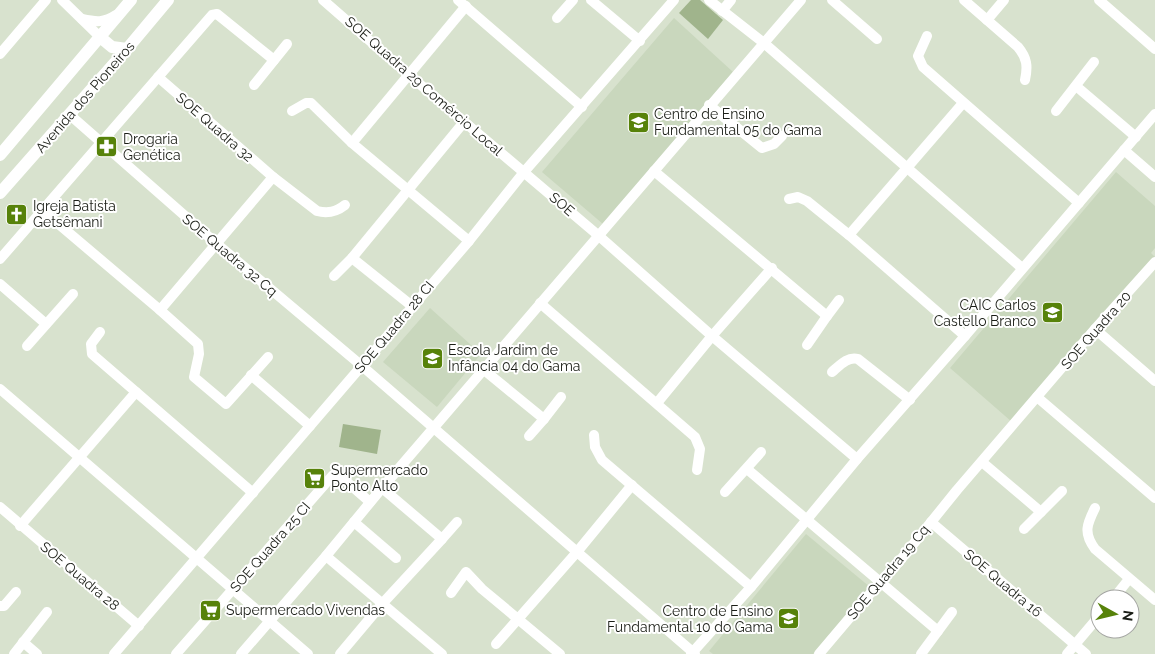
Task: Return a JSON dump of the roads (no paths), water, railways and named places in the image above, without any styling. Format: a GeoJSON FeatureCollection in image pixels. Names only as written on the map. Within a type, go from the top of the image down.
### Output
{"type":"FeatureCollection","features":[{"type":"Feature","properties":{"kind":"main road","name":"Avenida dos Pioneiros"},"geometry":{"type":"LineString","coordinates":[[0,155],[131,0]]}},
{"type":"Feature","properties":{"kind":"main road","name":"Avenida dos Pioneiros"},"geometry":{"type":"LineString","coordinates":[[0,193],[70,115],[168,0]]}},
{"type":"Feature","properties":{"kind":"main road"},"geometry":{"type":"LineString","coordinates":[[100,37],[112,47],[127,49]]}},
{"type":"Feature","properties":{"kind":"main road"},"geometry":{"type":"LineString","coordinates":[[0,162],[15,144],[16,137]]}},
{"type":"Feature","properties":{"kind":"street"},"geometry":{"type":"LineString","coordinates":[[0,54],[46,0]]}},
{"type":"Feature","properties":{"kind":"street"},"geometry":{"type":"LineString","coordinates":[[62,0],[100,37]]}},
{"type":"Feature","properties":{"kind":"street","name":"SOE Quadra 29 Comércio Local"},"geometry":{"type":"LineString","coordinates":[[323,0],[524,172]]}},
{"type":"Feature","properties":{"kind":"street"},"geometry":{"type":"LineString","coordinates":[[557,18],[573,0]]}},
{"type":"Feature","properties":{"kind":"street"},"geometry":{"type":"LineString","coordinates":[[592,0],[640,41]]}},
{"type":"Feature","properties":{"kind":"street","name":"SOE Quadra 28 CI"},"geometry":{"type":"LineString","coordinates":[[114,654],[469,241],[524,172],[674,0]]}},
{"type":"Feature","properties":{"kind":"street"},"geometry":{"type":"LineString","coordinates":[[710,0],[764,43],[1022,268]]}},
{"type":"Feature","properties":{"kind":"street"},"geometry":{"type":"LineString","coordinates":[[722,10],[731,0]]}},
{"type":"Feature","properties":{"kind":"street"},"geometry":{"type":"LineString","coordinates":[[241,654],[800,0]]}},
{"type":"Feature","properties":{"kind":"street"},"geometry":{"type":"LineString","coordinates":[[832,0],[877,39]]}},
{"type":"Feature","properties":{"kind":"street"},"geometry":{"type":"LineString","coordinates":[[964,0],[1018,47],[1025,56],[1027,63],[1025,80]]}},
{"type":"Feature","properties":{"kind":"street"},"geometry":{"type":"LineString","coordinates":[[987,20],[1004,0]]}},
{"type":"Feature","properties":{"kind":"street"},"geometry":{"type":"LineString","coordinates":[[1099,0],[1155,49]]}},
{"type":"Feature","properties":{"kind":"street"},"geometry":{"type":"LineString","coordinates":[[352,143],[409,75],[462,3],[582,107]]}},
{"type":"Feature","properties":{"kind":"street"},"geometry":{"type":"LineString","coordinates":[[82,19],[99,22],[107,21],[120,13]]}},
{"type":"Feature","properties":{"kind":"street"},"geometry":{"type":"LineString","coordinates":[[0,259],[213,14],[217,14],[274,60]]}},
{"type":"Feature","properties":{"kind":"street"},"geometry":{"type":"LineString","coordinates":[[927,36],[920,49],[918,60],[923,67],[1079,203]]}},
{"type":"Feature","properties":{"kind":"street"},"geometry":{"type":"LineString","coordinates":[[254,85],[287,44]]}},
{"type":"Feature","properties":{"kind":"street"},"geometry":{"type":"LineString","coordinates":[[1056,111],[1094,62]]}},
{"type":"Feature","properties":{"kind":"street","name":"SOE Quadra 32"},"geometry":{"type":"LineString","coordinates":[[158,77],[273,177],[317,211],[324,213],[334,212],[345,205]]}},
{"type":"Feature","properties":{"kind":"street"},"geometry":{"type":"LineString","coordinates":[[1076,86],[1136,137]]}},
{"type":"Feature","properties":{"kind":"street"},"geometry":{"type":"LineString","coordinates":[[292,111],[306,103],[311,103],[352,143],[469,241]]}},
{"type":"Feature","properties":{"kind":"street"},"geometry":{"type":"LineString","coordinates":[[849,235],[963,103]]}},
{"type":"Feature","properties":{"kind":"street"},"geometry":{"type":"LineString","coordinates":[[709,105],[762,148],[774,144],[782,136]]}},
{"type":"Feature","properties":{"kind":"street"},"geometry":{"type":"LineString","coordinates":[[362,366],[693,653],[751,587],[857,459],[910,400],[1155,114]]}},
{"type":"Feature","properties":{"kind":"street","name":"SOE Quadra 32 Cq"},"geometry":{"type":"LineString","coordinates":[[70,115],[100,144],[362,366]]}},
{"type":"Feature","properties":{"kind":"street"},"geometry":{"type":"LineString","coordinates":[[334,276],[352,258],[409,191],[464,122]]}},
{"type":"Feature","properties":{"kind":"street"},"geometry":{"type":"LineString","coordinates":[[1124,150],[1155,178]]}},
{"type":"Feature","properties":{"kind":"street"},"geometry":{"type":"LineString","coordinates":[[654,171],[827,316]]}},
{"type":"Feature","properties":{"kind":"street","name":"SOE"},"geometry":{"type":"LineString","coordinates":[[524,172],[857,459]]}},
{"type":"Feature","properties":{"kind":"street"},"geometry":{"type":"LineString","coordinates":[[160,310],[273,177]]}},
{"type":"Feature","properties":{"kind":"street"},"geometry":{"type":"LineString","coordinates":[[789,199],[798,197],[808,201],[965,336]]}},
{"type":"Feature","properties":{"kind":"street"},"geometry":{"type":"LineString","coordinates":[[42,210],[198,344],[199,354],[194,377],[226,404],[268,357]]}},
{"type":"Feature","properties":{"kind":"street"},"geometry":{"type":"LineString","coordinates":[[352,258],[412,306]]}},
{"type":"Feature","properties":{"kind":"street","name":"SOE Quadra 20"},"geometry":{"type":"LineString","coordinates":[[957,490],[1095,329],[1154,265]]}},
{"type":"Feature","properties":{"kind":"street"},"geometry":{"type":"LineString","coordinates":[[657,403],[712,336],[772,268]]}},
{"type":"Feature","properties":{"kind":"street"},"geometry":{"type":"LineString","coordinates":[[0,284],[46,324]]}},
{"type":"Feature","properties":{"kind":"street"},"geometry":{"type":"LineString","coordinates":[[27,346],[73,294]]}},
{"type":"Feature","properties":{"kind":"street"},"geometry":{"type":"LineString","coordinates":[[807,345],[840,300]]}},
{"type":"Feature","properties":{"kind":"street"},"geometry":{"type":"LineString","coordinates":[[540,303],[695,437],[699,443],[700,458],[697,470]]}},
{"type":"Feature","properties":{"kind":"street"},"geometry":{"type":"LineString","coordinates":[[1095,329],[1155,381]]}},
{"type":"Feature","properties":{"kind":"street"},"geometry":{"type":"LineString","coordinates":[[100,332],[91,344],[92,354],[253,493]]}},
{"type":"Feature","properties":{"kind":"street"},"geometry":{"type":"LineString","coordinates":[[832,372],[851,358],[858,359],[910,400]]}},
{"type":"Feature","properties":{"kind":"street"},"geometry":{"type":"LineString","coordinates":[[484,370],[544,419]]}},
{"type":"Feature","properties":{"kind":"street"},"geometry":{"type":"LineString","coordinates":[[251,375],[310,426]]}},
{"type":"Feature","properties":{"kind":"street"},"geometry":{"type":"LineString","coordinates":[[0,389],[196,560],[308,654]]}},
{"type":"Feature","properties":{"kind":"street"},"geometry":{"type":"LineString","coordinates":[[20,526],[80,459],[136,392]]}},
{"type":"Feature","properties":{"kind":"street"},"geometry":{"type":"LineString","coordinates":[[529,436],[561,397]]}},
{"type":"Feature","properties":{"kind":"street"},"geometry":{"type":"LineString","coordinates":[[1037,398],[1154,496]]}},
{"type":"Feature","properties":{"kind":"street"},"geometry":{"type":"LineString","coordinates":[[594,435],[596,447],[602,460],[751,587]]}},
{"type":"Feature","properties":{"kind":"street"},"geometry":{"type":"LineString","coordinates":[[725,492],[761,452]]}},
{"type":"Feature","properties":{"kind":"street"},"geometry":{"type":"LineString","coordinates":[[982,462],[1041,512]]}},
{"type":"Feature","properties":{"kind":"street"},"geometry":{"type":"LineString","coordinates":[[747,469],[938,631]]}},
{"type":"Feature","properties":{"kind":"street","name":"SOE Quadra 25 CI"},"geometry":{"type":"LineString","coordinates":[[176,654],[333,475],[340,476],[370,502]]}},
{"type":"Feature","properties":{"kind":"street"},"geometry":{"type":"LineString","coordinates":[[496,644],[577,552],[632,485]]}},
{"type":"Feature","properties":{"kind":"street"},"geometry":{"type":"LineString","coordinates":[[382,488],[442,539]]}},
{"type":"Feature","properties":{"kind":"street","name":"SOE Quadra 19 Cq"},"geometry":{"type":"LineString","coordinates":[[824,652],[957,490]]}},
{"type":"Feature","properties":{"kind":"street"},"geometry":{"type":"LineString","coordinates":[[1024,529],[1062,491]]}},
{"type":"Feature","properties":{"kind":"street","name":"SOE Quadra 28"},"geometry":{"type":"LineString","coordinates":[[0,507],[139,626]]}},
{"type":"Feature","properties":{"kind":"street"},"geometry":{"type":"LineString","coordinates":[[1095,508],[1087,528],[1090,542],[1129,579],[1155,600]]}},
{"type":"Feature","properties":{"kind":"street"},"geometry":{"type":"LineString","coordinates":[[354,522],[396,558]]}},
{"type":"Feature","properties":{"kind":"street"},"geometry":{"type":"LineString","coordinates":[[340,654],[382,604],[457,522]]}},
{"type":"Feature","properties":{"kind":"street","name":"SOE Quadra 16"},"geometry":{"type":"LineString","coordinates":[[931,522],[1086,654]]}},
{"type":"Feature","properties":{"kind":"street"},"geometry":{"type":"LineString","coordinates":[[326,556],[441,654]]}},
{"type":"Feature","properties":{"kind":"street"},"geometry":{"type":"LineString","coordinates":[[451,593],[466,572],[482,589],[560,654]]}},
{"type":"Feature","properties":{"kind":"street"},"geometry":{"type":"LineString","coordinates":[[1121,589],[1129,579]]}},
{"type":"Feature","properties":{"kind":"street"},"geometry":{"type":"LineString","coordinates":[[0,606],[4,606],[16,592]]}},
{"type":"Feature","properties":{"kind":"street"},"geometry":{"type":"LineString","coordinates":[[14,654],[47,612]]}},
{"type":"Feature","properties":{"kind":"street"},"geometry":{"type":"LineString","coordinates":[[921,654],[952,612]]}},
{"type":"Feature","properties":{"kind":"street"},"geometry":{"type":"LineString","coordinates":[[1067,654],[1090,627]]}},
{"type":"Feature","properties":{"kind":"street"},"geometry":{"type":"LineString","coordinates":[[23,642],[37,654]]}},
{"type":"Feature","properties":{"kind":"place","name":"Centro de Ensino Fundamental 05 do Gama"},"geometry":{"type":"Point","coordinates":[638,122]}},
{"type":"Feature","properties":{"kind":"place","name":"Drogaria Genética"},"geometry":{"type":"Point","coordinates":[107,147]}},
{"type":"Feature","properties":{"kind":"place","name":"Igreja Batista Getsêmani"},"geometry":{"type":"Point","coordinates":[17,214]}},
{"type":"Feature","properties":{"kind":"place","name":"CAIC Carlos Castello Branco"},"geometry":{"type":"Point","coordinates":[1052,313]}},
{"type":"Feature","properties":{"kind":"place","name":"Escola Jardim de Infância 04 do Gama"},"geometry":{"type":"Point","coordinates":[432,358]}},
{"type":"Feature","properties":{"kind":"place","name":"Supermercado Ponto Alto"},"geometry":{"type":"Point","coordinates":[315,478]}},
{"type":"Feature","properties":{"kind":"place","name":"Supermercado Vivendas"},"geometry":{"type":"Point","coordinates":[210,610]}},
{"type":"Feature","properties":{"kind":"place","name":"Centro de Ensino Fundamental 10 do Gama"},"geometry":{"type":"Point","coordinates":[789,619]}}]}
